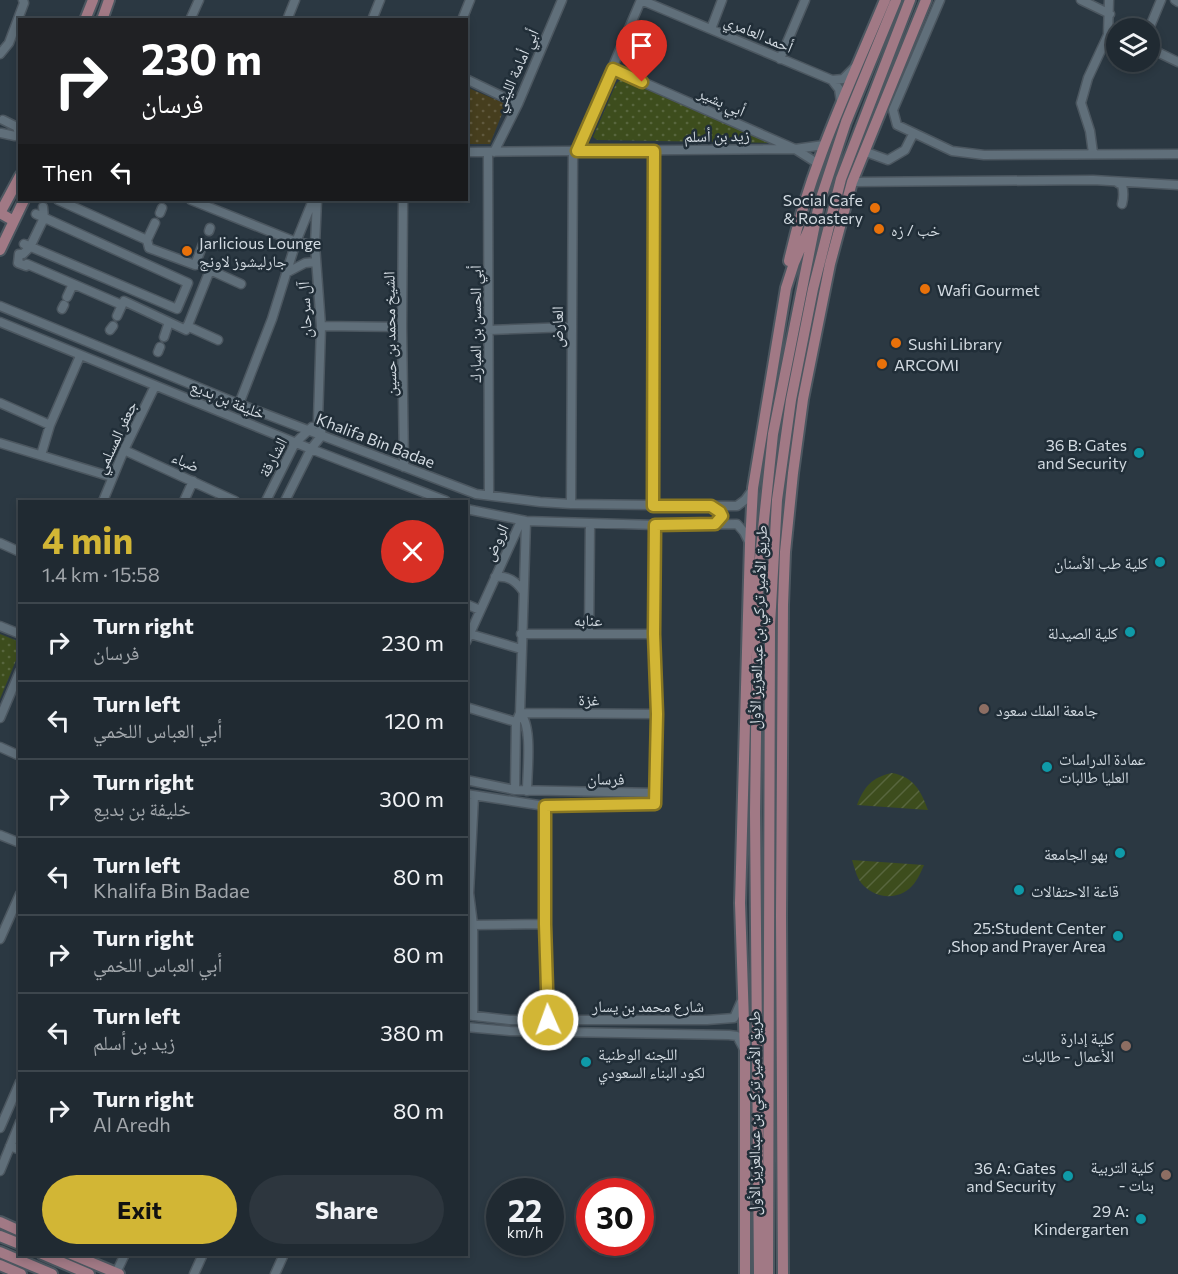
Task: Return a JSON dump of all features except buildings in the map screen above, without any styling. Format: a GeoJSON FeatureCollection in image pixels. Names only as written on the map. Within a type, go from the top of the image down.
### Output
{"type":"FeatureCollection","features":[{"type":"Feature","properties":{"kind":"main road"},"geometry":{"type":"LineString","coordinates":[[86,18],[93,0]]}},
{"type":"Feature","properties":{"kind":"main road"},"geometry":{"type":"LineString","coordinates":[[103,18],[109,0]]}},
{"type":"Feature","properties":{"kind":"main road"},"geometry":{"type":"LineString","coordinates":[[745,1274],[745,1052],[741,869],[753,488],[788,268],[799,219],[824,145],[885,0]]}},
{"type":"Feature","properties":{"kind":"main road","name":"طريق الأمير تركي بن عبدالعزيز الأول"},"geometry":{"type":"LineString","coordinates":[[759,1274],[755,950],[758,589],[772,434],[819,204],[846,122],[896,0]]}},
{"type":"Feature","properties":{"kind":"main road","name":"طريق الأمير تركي بن عبدالعزيز الأول"},"geometry":{"type":"LineString","coordinates":[[768,1274],[770,625],[777,500],[791,400],[813,289],[841,179],[910,0]]}},
{"type":"Feature","properties":{"kind":"main road"},"geometry":{"type":"LineString","coordinates":[[854,178],[926,0]]}},
{"type":"Feature","properties":{"kind":"main road"},"geometry":{"type":"LineString","coordinates":[[783,1274],[781,916],[784,552],[803,399],[830,264],[879,77]]}},
{"type":"Feature","properties":{"kind":"main road"},"geometry":{"type":"LineString","coordinates":[[14,221],[0,213],[18,180]]}},
{"type":"Feature","properties":{"kind":"main road"},"geometry":{"type":"LineString","coordinates":[[0,250],[24,201]]}},
{"type":"Feature","properties":{"kind":"main road"},"geometry":{"type":"LineString","coordinates":[[786,288],[819,204]]}},
{"type":"Feature","properties":{"kind":"main road"},"geometry":{"type":"LineString","coordinates":[[768,805],[783,740]]}},
{"type":"Feature","properties":{"kind":"main road"},"geometry":{"type":"LineString","coordinates":[[741,869],[755,950]]}},
{"type":"Feature","properties":{"kind":"main road"},"geometry":{"type":"LineString","coordinates":[[0,1222],[18,1230]]}},
{"type":"Feature","properties":{"kind":"main road"},"geometry":{"type":"LineString","coordinates":[[0,1252],[37,1274]]}},
{"type":"Feature","properties":{"kind":"main road"},"geometry":{"type":"LineString","coordinates":[[0,1252],[52,1274]]}},
{"type":"Feature","properties":{"kind":"main road"},"geometry":{"type":"LineString","coordinates":[[47,1256],[89,1274]]}},
{"type":"Feature","properties":{"kind":"main road"},"geometry":{"type":"LineString","coordinates":[[76,1256],[118,1274]]}},
{"type":"Feature","properties":{"kind":"main road"},"geometry":{"type":"LineString","coordinates":[[0,1265],[21,1274]]}},
{"type":"Feature","properties":{"kind":"street"},"geometry":{"type":"LineString","coordinates":[[19,18],[23,0]]}},
{"type":"Feature","properties":{"kind":"street"},"geometry":{"type":"LineString","coordinates":[[191,18],[199,0]]}},
{"type":"Feature","properties":{"kind":"street"},"geometry":{"type":"LineString","coordinates":[[288,18],[295,0]]}},
{"type":"Feature","properties":{"kind":"street"},"geometry":{"type":"LineString","coordinates":[[373,18],[380,0]]}},
{"type":"Feature","properties":{"kind":"street"},"geometry":{"type":"LineString","coordinates":[[463,18],[470,0]]}},
{"type":"Feature","properties":{"kind":"street","name":"أبي أمامة الليثي"},"geometry":{"type":"LineString","coordinates":[[491,152],[518,104],[562,0]]}},
{"type":"Feature","properties":{"kind":"street"},"geometry":{"type":"LineString","coordinates":[[575,151],[613,69],[641,0]]}},
{"type":"Feature","properties":{"kind":"street","name":"أحمد العامري"},"geometry":{"type":"LineString","coordinates":[[641,0],[832,80]]}},
{"type":"Feature","properties":{"kind":"street"},"geometry":{"type":"LineString","coordinates":[[711,29],[722,0]]}},
{"type":"Feature","properties":{"kind":"street"},"geometry":{"type":"LineString","coordinates":[[780,59],[805,0]]}},
{"type":"Feature","properties":{"kind":"street"},"geometry":{"type":"LineString","coordinates":[[940,0],[893,110],[897,124],[913,134],[952,151],[984,155],[1178,154]]}},
{"type":"Feature","properties":{"kind":"street"},"geometry":{"type":"LineString","coordinates":[[1081,0],[1110,14]]}},
{"type":"Feature","properties":{"kind":"street"},"geometry":{"type":"LineString","coordinates":[[1093,153],[1090,131],[1081,103],[1088,78],[1108,35],[1109,0]]}},
{"type":"Feature","properties":{"kind":"street"},"geometry":{"type":"LineString","coordinates":[[1154,18],[1161,0]]}},
{"type":"Feature","properties":{"kind":"street"},"geometry":{"type":"LineString","coordinates":[[0,54],[9,44],[18,19]]}},
{"type":"Feature","properties":{"kind":"street"},"geometry":{"type":"LineString","coordinates":[[1160,53],[1178,62]]}},
{"type":"Feature","properties":{"kind":"street"},"geometry":{"type":"LineString","coordinates":[[832,80],[843,79],[858,64]]}},
{"type":"Feature","properties":{"kind":"street","name":"أبي بشير"},"geometry":{"type":"LineString","coordinates":[[613,69],[795,149],[818,164]]}},
{"type":"Feature","properties":{"kind":"street"},"geometry":{"type":"LineString","coordinates":[[468,80],[518,104]]}},
{"type":"Feature","properties":{"kind":"street"},"geometry":{"type":"LineString","coordinates":[[832,80],[839,89],[842,104]]}},
{"type":"Feature","properties":{"kind":"street"},"geometry":{"type":"LineString","coordinates":[[1,119],[18,125]]}},
{"type":"Feature","properties":{"kind":"street"},"geometry":{"type":"LineString","coordinates":[[1,119],[17,127],[18,130]]}},
{"type":"Feature","properties":{"kind":"street"},"geometry":{"type":"LineString","coordinates":[[0,132],[12,136],[18,134]]}},
{"type":"Feature","properties":{"kind":"street"},"geometry":{"type":"LineString","coordinates":[[0,132],[18,145]]}},
{"type":"Feature","properties":{"kind":"street"},"geometry":{"type":"LineString","coordinates":[[866,152],[888,160],[904,150],[913,134]]}},
{"type":"Feature","properties":{"kind":"street","name":"زيد بن أسلم"},"geometry":{"type":"LineString","coordinates":[[468,152],[795,149],[824,145]]}},
{"type":"Feature","properties":{"kind":"street","name":"العارض"},"geometry":{"type":"LineString","coordinates":[[571,504],[571,327],[575,151]]}},
{"type":"Feature","properties":{"kind":"street"},"geometry":{"type":"LineString","coordinates":[[653,506],[654,151]]}},
{"type":"Feature","properties":{"kind":"street","name":"أبي الحسن بن المبارك"},"geometry":{"type":"LineString","coordinates":[[489,495],[491,152]]}},
{"type":"Feature","properties":{"kind":"street"},"geometry":{"type":"LineString","coordinates":[[854,178],[1093,180],[1178,185]]}},
{"type":"Feature","properties":{"kind":"street"},"geometry":{"type":"LineString","coordinates":[[1118,183],[1136,179],[1178,180]]}},
{"type":"Feature","properties":{"kind":"street"},"geometry":{"type":"LineString","coordinates":[[1118,183],[1122,185],[1125,196],[1122,204]]}},
{"type":"Feature","properties":{"kind":"street"},"geometry":{"type":"LineString","coordinates":[[60,201],[102,224],[147,240]]}},
{"type":"Feature","properties":{"kind":"street"},"geometry":{"type":"LineString","coordinates":[[194,201],[296,242],[315,246]]}},
{"type":"Feature","properties":{"kind":"street"},"geometry":{"type":"LineString","coordinates":[[239,404],[273,314],[296,242],[315,201]]}},
{"type":"Feature","properties":{"kind":"street","name":"آل سرحان"},"geometry":{"type":"LineString","coordinates":[[315,201],[315,246],[321,326],[318,420],[322,435]]}},
{"type":"Feature","properties":{"kind":"street","name":"الشيخ محمد بن حسين"},"geometry":{"type":"LineString","coordinates":[[404,201],[402,327],[404,467]]}},
{"type":"Feature","properties":{"kind":"street"},"geometry":{"type":"LineString","coordinates":[[43,207],[23,254],[19,254],[18,262],[44,270],[122,304]]}},
{"type":"Feature","properties":{"kind":"street"},"geometry":{"type":"LineString","coordinates":[[27,246],[178,311],[190,281],[40,216]]}},
{"type":"Feature","properties":{"kind":"street"},"geometry":{"type":"LineString","coordinates":[[155,223],[147,240],[149,248],[241,284]]}},
{"type":"Feature","properties":{"kind":"street"},"geometry":{"type":"LineString","coordinates":[[197,266],[203,244]]}},
{"type":"Feature","properties":{"kind":"street"},"geometry":{"type":"LineString","coordinates":[[286,273],[305,262],[316,262]]}},
{"type":"Feature","properties":{"kind":"street"},"geometry":{"type":"LineString","coordinates":[[117,316],[124,301],[186,330],[210,270]]}},
{"type":"Feature","properties":{"kind":"street"},"geometry":{"type":"LineString","coordinates":[[65,304],[76,284]]}},
{"type":"Feature","properties":{"kind":"street","name":"Khalifa Bin Badae"},"geometry":{"type":"LineString","coordinates":[[1,308],[239,404],[476,494],[571,504],[737,506],[746,500],[753,488]]}},
{"type":"Feature","properties":{"kind":"street","name":"خليفة بن بديع"},"geometry":{"type":"LineString","coordinates":[[0,322],[295,443],[443,500]]}},
{"type":"Feature","properties":{"kind":"street"},"geometry":{"type":"LineString","coordinates":[[164,337],[173,323]]}},
{"type":"Feature","properties":{"kind":"street"},"geometry":{"type":"LineString","coordinates":[[187,326],[218,340]]}},
{"type":"Feature","properties":{"kind":"street"},"geometry":{"type":"LineString","coordinates":[[321,326],[402,327]]}},
{"type":"Feature","properties":{"kind":"street"},"geometry":{"type":"LineString","coordinates":[[489,330],[571,327]]}},
{"type":"Feature","properties":{"kind":"street"},"geometry":{"type":"LineString","coordinates":[[41,455],[50,425],[80,356]]}},
{"type":"Feature","properties":{"kind":"street","name":"جعفر المسلمي"},"geometry":{"type":"LineString","coordinates":[[103,500],[124,450],[155,386]]}},
{"type":"Feature","properties":{"kind":"street"},"geometry":{"type":"LineString","coordinates":[[0,403],[50,425]]}},
{"type":"Feature","properties":{"kind":"street"},"geometry":{"type":"LineString","coordinates":[[309,430],[318,420]]}},
{"type":"Feature","properties":{"kind":"street","name":"الشارقة"},"geometry":{"type":"LineString","coordinates":[[266,500],[295,443],[309,430]]}},
{"type":"Feature","properties":{"kind":"street","name":"الشارقة"},"geometry":{"type":"LineString","coordinates":[[286,500],[311,449],[322,435]]}},
{"type":"Feature","properties":{"kind":"street"},"geometry":{"type":"LineString","coordinates":[[0,443],[112,477]]}},
{"type":"Feature","properties":{"kind":"street","name":"ضباء"},"geometry":{"type":"LineString","coordinates":[[124,450],[233,500]]}},
{"type":"Feature","properties":{"kind":"street"},"geometry":{"type":"LineString","coordinates":[[184,500],[193,480]]}},
{"type":"Feature","properties":{"kind":"street"},"geometry":{"type":"LineString","coordinates":[[711,506],[722,516],[715,524]]}},
{"type":"Feature","properties":{"kind":"street"},"geometry":{"type":"LineString","coordinates":[[468,509],[524,521],[655,525],[737,524],[750,544]]}},
{"type":"Feature","properties":{"kind":"street"},"geometry":{"type":"LineString","coordinates":[[521,791],[516,722],[520,713],[524,521]]}},
{"type":"Feature","properties":{"kind":"street","name":"الروض"},"geometry":{"type":"LineString","coordinates":[[468,638],[495,577],[524,521]]}},
{"type":"Feature","properties":{"kind":"street"},"geometry":{"type":"LineString","coordinates":[[589,634],[590,523]]}},
{"type":"Feature","properties":{"kind":"street"},"geometry":{"type":"LineString","coordinates":[[655,525],[654,634],[657,714],[655,793]]}},
{"type":"Feature","properties":{"kind":"street"},"geometry":{"type":"LineString","coordinates":[[0,543],[18,551]]}},
{"type":"Feature","properties":{"kind":"street"},"geometry":{"type":"LineString","coordinates":[[495,577],[503,576],[516,582],[523,591]]}},
{"type":"Feature","properties":{"kind":"street"},"geometry":{"type":"LineString","coordinates":[[468,605],[480,610]]}},
{"type":"Feature","properties":{"kind":"street"},"geometry":{"type":"LineString","coordinates":[[0,626],[18,633]]}},
{"type":"Feature","properties":{"kind":"street","name":"عنابه"},"geometry":{"type":"LineString","coordinates":[[521,634],[654,634]]}},
{"type":"Feature","properties":{"kind":"street"},"geometry":{"type":"LineString","coordinates":[[468,638],[521,649]]}},
{"type":"Feature","properties":{"kind":"street"},"geometry":{"type":"LineString","coordinates":[[0,718],[18,676]]}},
{"type":"Feature","properties":{"kind":"street"},"geometry":{"type":"LineString","coordinates":[[468,707],[516,722]]}},
{"type":"Feature","properties":{"kind":"street"},"geometry":{"type":"LineString","coordinates":[[518,801],[528,728],[520,713]]}},
{"type":"Feature","properties":{"kind":"street","name":"غزة"},"geometry":{"type":"LineString","coordinates":[[520,713],[657,714]]}},
{"type":"Feature","properties":{"kind":"street"},"geometry":{"type":"LineString","coordinates":[[0,747],[18,755]]}},
{"type":"Feature","properties":{"kind":"street","name":"فرسان"},"geometry":{"type":"LineString","coordinates":[[468,780],[521,791],[655,793],[655,804],[545,806],[470,795]]}},
{"type":"Feature","properties":{"kind":"street"},"geometry":{"type":"LineString","coordinates":[[470,795],[468,892],[473,925],[470,1015]]}},
{"type":"Feature","properties":{"kind":"street"},"geometry":{"type":"LineString","coordinates":[[545,806],[548,1020]]}},
{"type":"Feature","properties":{"kind":"street"},"geometry":{"type":"LineString","coordinates":[[0,835],[18,842]]}},
{"type":"Feature","properties":{"kind":"street"},"geometry":{"type":"LineString","coordinates":[[0,939],[3,922],[18,897]]}},
{"type":"Feature","properties":{"kind":"street"},"geometry":{"type":"LineString","coordinates":[[473,925],[545,924]]}},
{"type":"Feature","properties":{"kind":"street","name":"شارع محمد بن يسار"},"geometry":{"type":"LineString","coordinates":[[470,1015],[510,1020],[707,1020],[734,1018],[743,996]]}},
{"type":"Feature","properties":{"kind":"street"},"geometry":{"type":"LineString","coordinates":[[707,1020],[719,1023],[718,1030],[708,1035]]}},
{"type":"Feature","properties":{"kind":"street","name":"شارع محمد بن يسار"},"geometry":{"type":"LineString","coordinates":[[468,1027],[510,1031],[737,1036],[745,1052]]}},
{"type":"Feature","properties":{"kind":"street"},"geometry":{"type":"LineString","coordinates":[[0,1128],[18,1087]]}},
{"type":"Feature","properties":{"kind":"street"},"geometry":{"type":"LineString","coordinates":[[0,1171],[18,1127]]}},
{"type":"Feature","properties":{"kind":"street"},"geometry":{"type":"LineString","coordinates":[[10,1146],[18,1149]]}},
{"type":"Feature","properties":{"kind":"street"},"geometry":{"type":"LineString","coordinates":[[118,1274],[124,1256]]}},
{"type":"Feature","properties":{"kind":"street"},"geometry":{"type":"LineString","coordinates":[[194,1274],[202,1256]]}},
{"type":"Feature","properties":{"kind":"street"},"geometry":{"type":"LineString","coordinates":[[275,1274],[283,1256]]}},
{"type":"Feature","properties":{"kind":"sand"},"geometry":{"type":"Polygon","coordinates":[[[468,88],[506,104],[490,144],[468,144],[468,88]]]}},
{"type":"Feature","properties":{"kind":"green space"},"geometry":{"type":"Polygon","coordinates":[[[626,79],[772,143],[597,140],[593,137],[616,84],[626,79]]]}},
{"type":"Feature","properties":{"kind":"green space"},"geometry":{"type":"Polygon","coordinates":[[[0,634],[18,641],[18,655],[0,699],[0,634]]]}},
{"type":"Feature","properties":{"kind":"green space"},"geometry":{"type":"Polygon","coordinates":[[[892,773],[906,778],[916,786],[928,810],[857,805],[874,780],[892,773]]]}},
{"type":"Feature","properties":{"kind":"green space"},"geometry":{"type":"Polygon","coordinates":[[[852,860],[924,865],[916,882],[907,891],[888,896],[875,893],[862,884],[852,860]]]}},
{"type":"Feature","properties":{"kind":"place","name":"Social Cafe & Roastery"},"geometry":{"type":"Point","coordinates":[875,208]}},
{"type":"Feature","properties":{"kind":"place","name":"خب / زه"},"geometry":{"type":"Point","coordinates":[879,229]}},
{"type":"Feature","properties":{"kind":"place","name":"Jarlicious Lounge جارليشوز لاونج"},"geometry":{"type":"Point","coordinates":[187,251]}},
{"type":"Feature","properties":{"kind":"place","name":"Wafi Gourmet"},"geometry":{"type":"Point","coordinates":[925,289]}},
{"type":"Feature","properties":{"kind":"place","name":"Sushi Library"},"geometry":{"type":"Point","coordinates":[896,343]}},
{"type":"Feature","properties":{"kind":"place","name":"ARCOMI"},"geometry":{"type":"Point","coordinates":[882,364]}},
{"type":"Feature","properties":{"kind":"place","name":"36 B: Gates and Security"},"geometry":{"type":"Point","coordinates":[1139,453]}},
{"type":"Feature","properties":{"kind":"place","name":"كلية طب الأسنان"},"geometry":{"type":"Point","coordinates":[1160,562]}},
{"type":"Feature","properties":{"kind":"place","name":"كلية الصيدلة"},"geometry":{"type":"Point","coordinates":[1130,632]}},
{"type":"Feature","properties":{"kind":"place","name":"جامعة الملك سعود"},"geometry":{"type":"Point","coordinates":[984,709]}},
{"type":"Feature","properties":{"kind":"place","name":"عمادة الدراسات العليا طالبات"},"geometry":{"type":"Point","coordinates":[1047,767]}},
{"type":"Feature","properties":{"kind":"place","name":"بهو الجامعة"},"geometry":{"type":"Point","coordinates":[1120,853]}},
{"type":"Feature","properties":{"kind":"place","name":"قاعة الاحتفالات"},"geometry":{"type":"Point","coordinates":[1019,890]}},
{"type":"Feature","properties":{"kind":"place","name":"25:Student Center ,Shop and Prayer Area"},"geometry":{"type":"Point","coordinates":[1118,936]}},
{"type":"Feature","properties":{"kind":"place","name":"كلية إدارة الأعمال - طالبات"},"geometry":{"type":"Point","coordinates":[1126,1046]}},
{"type":"Feature","properties":{"kind":"place","name":"اللجنه الوطنية لكود البناء السعودي"},"geometry":{"type":"Point","coordinates":[586,1062]}},
{"type":"Feature","properties":{"kind":"place","name":"كلية التربية - بنات"},"geometry":{"type":"Point","coordinates":[1166,1175]}},
{"type":"Feature","properties":{"kind":"place","name":"36 A: Gates and Security"},"geometry":{"type":"Point","coordinates":[1068,1176]}},
{"type":"Feature","properties":{"kind":"place","name":"29 A: Kindergarten"},"geometry":{"type":"Point","coordinates":[1141,1219]}},
{"type":"Feature","properties":{"kind":"route"},"geometry":{"type":"LineString","coordinates":[[548,1020],[545,806],[655,804],[657,714],[654,634],[655,525],[715,524],[722,516],[711,506],[653,506],[654,151],[577,151],[613,69],[642,82]]}}]}
